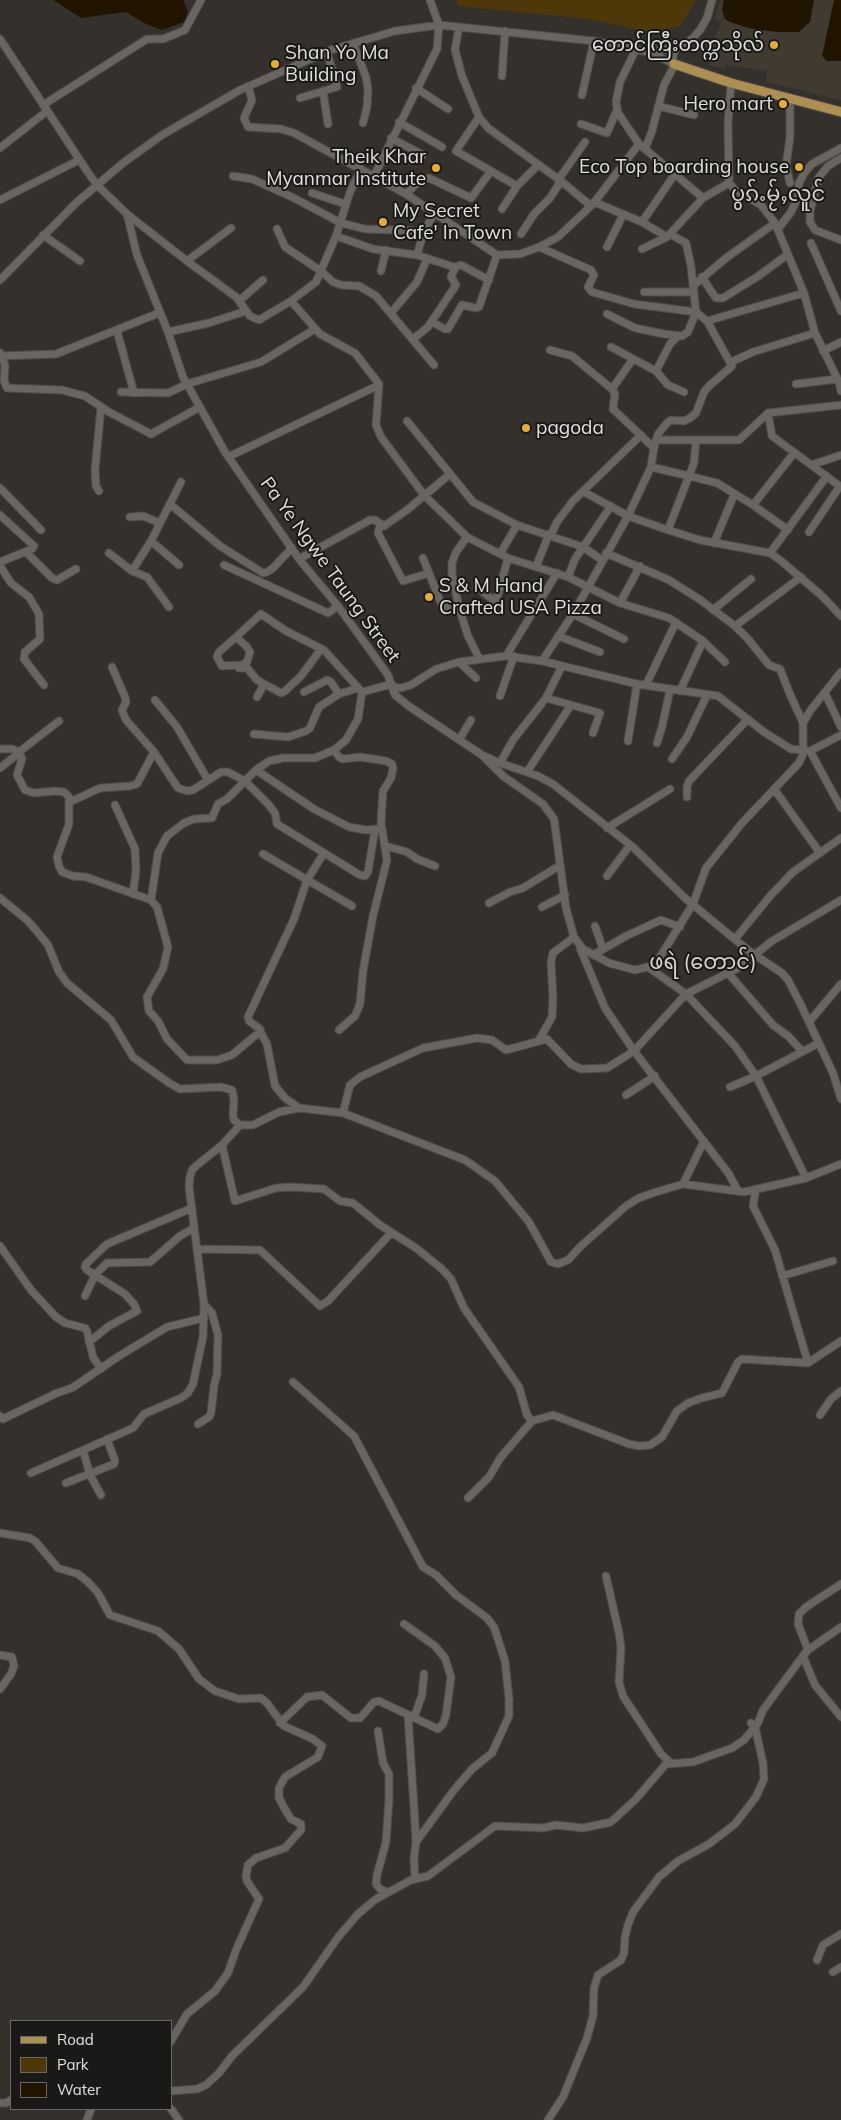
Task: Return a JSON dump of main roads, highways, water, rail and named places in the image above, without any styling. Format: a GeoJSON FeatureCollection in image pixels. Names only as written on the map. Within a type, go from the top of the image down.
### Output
{"type":"FeatureCollection","features":[{"type":"Feature","properties":{"kind":"main road"},"geometry":{"type":"LineString","coordinates":[[674,64],[731,83],[841,112]]}},
{"type":"Feature","properties":{"kind":"water"},"geometry":{"type":"Polygon","coordinates":[[[53,0],[183,0],[188,12],[184,22],[162,30],[144,23],[126,12],[81,18],[53,0]]]}},
{"type":"Feature","properties":{"kind":"water"},"geometry":{"type":"Polygon","coordinates":[[[724,0],[814,0],[810,22],[799,32],[776,32],[749,28],[725,19],[722,10],[724,0]]]}},
{"type":"Feature","properties":{"kind":"water"},"geometry":{"type":"Polygon","coordinates":[[[834,0],[841,0],[841,61],[827,61],[822,56],[834,0]]]}},
{"type":"Feature","properties":{"kind":"place","name":"တောင်ကြီးတက္ကသိုလ်"},"geometry":{"type":"Point","coordinates":[774,45]}},
{"type":"Feature","properties":{"kind":"place","name":"Shan Yo Ma Building"},"geometry":{"type":"Point","coordinates":[275,64]}},
{"type":"Feature","properties":{"kind":"place","name":"Hero mart"},"geometry":{"type":"Point","coordinates":[783,104]}},
{"type":"Feature","properties":{"kind":"place","name":"Eco Top boarding house"},"geometry":{"type":"Point","coordinates":[799,167]}},
{"type":"Feature","properties":{"kind":"place","name":"Theik Khar Myanmar Institute"},"geometry":{"type":"Point","coordinates":[436,168]}},
{"type":"Feature","properties":{"kind":"place","name":"My Secret Cafe' In Town"},"geometry":{"type":"Point","coordinates":[383,222]}},
{"type":"Feature","properties":{"kind":"place","name":"pagoda"},"geometry":{"type":"Point","coordinates":[526,428]}},
{"type":"Feature","properties":{"kind":"place","name":"S & M Hand Crafted USA Pizza"},"geometry":{"type":"Point","coordinates":[429,597]}},
{"type":"Feature","properties":{"kind":"district","name":"ပွၵ်ႉမႂ်ႇလူင်"},"geometry":{"type":"Point","coordinates":[778,195]}},
{"type":"Feature","properties":{"kind":"district","name":"ဖရဲ (တောင်)"},"geometry":{"type":"Point","coordinates":[703,963]}}]}
